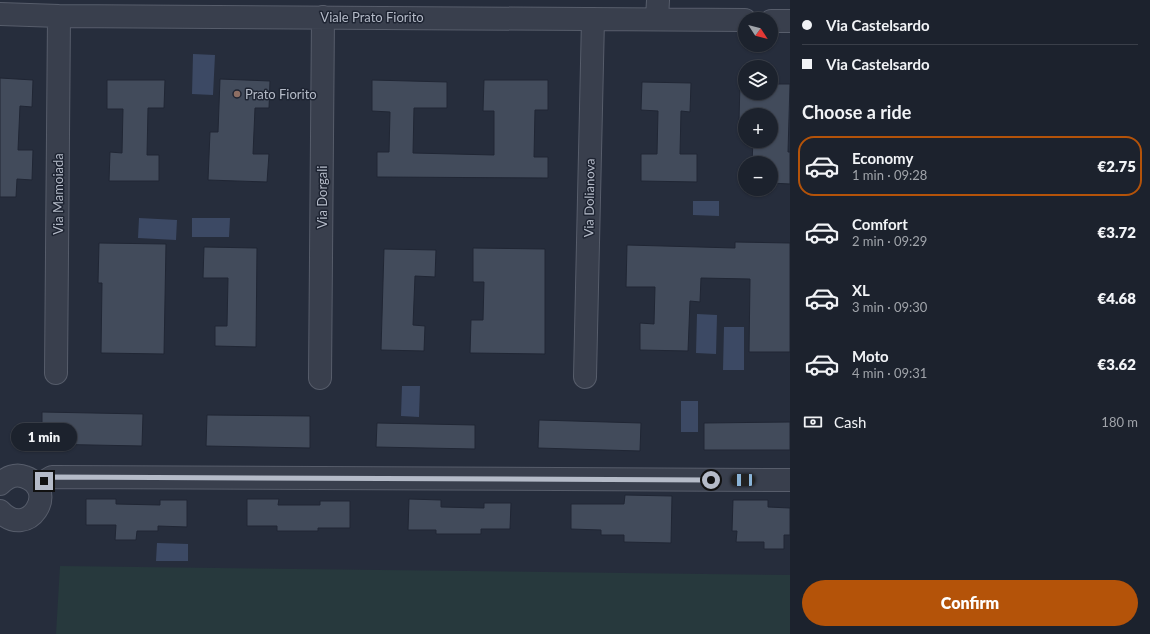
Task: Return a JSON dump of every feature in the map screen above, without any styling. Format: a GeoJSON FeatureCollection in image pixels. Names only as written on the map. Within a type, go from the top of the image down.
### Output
{"type":"FeatureCollection","features":[{"type":"Feature","properties":{"kind":"street","name":"Viale Prato Fiorito"},"geometry":{"type":"LineString","coordinates":[[0,14],[59,16],[593,19],[657,10],[738,19]]}},
{"type":"Feature","properties":{"kind":"street","name":"Via Mamoiada"},"geometry":{"type":"LineString","coordinates":[[56,373],[59,16]]}},
{"type":"Feature","properties":{"kind":"street","name":"Via Dorgali"},"geometry":{"type":"LineString","coordinates":[[320,378],[323,17]]}},
{"type":"Feature","properties":{"kind":"street","name":"Via Dolianova"},"geometry":{"type":"LineString","coordinates":[[585,377],[593,19]]}},
{"type":"Feature","properties":{"kind":"street"},"geometry":{"type":"LineString","coordinates":[[778,21],[790,21]]}},
{"type":"Feature","properties":{"kind":"street"},"geometry":{"type":"LineString","coordinates":[[0,484],[6,478],[14,475],[27,477],[38,486],[41,494],[37,511],[30,517],[22,520],[13,520],[5,516],[0,511]]}},
{"type":"Feature","properties":{"kind":"street"},"geometry":{"type":"LineString","coordinates":[[38,486],[52,477],[790,480]]}},
{"type":"Feature","properties":{"kind":"shaded area"},"geometry":{"type":"Polygon","coordinates":[[[60,566],[790,575],[790,634],[56,634],[60,566]]]}},
{"type":"Feature","properties":{"kind":"water"},"geometry":{"type":"Polygon","coordinates":[[[193,54],[215,55],[213,95],[192,94],[193,54]]]}},
{"type":"Feature","properties":{"kind":"water"},"geometry":{"type":"Polygon","coordinates":[[[693,201],[719,201],[719,216],[693,215],[693,201]]]}},
{"type":"Feature","properties":{"kind":"water"},"geometry":{"type":"Polygon","coordinates":[[[139,218],[177,220],[176,240],[138,238],[139,218]]]}},
{"type":"Feature","properties":{"kind":"water"},"geometry":{"type":"Polygon","coordinates":[[[192,218],[230,218],[229,237],[192,237],[192,218]]]}},
{"type":"Feature","properties":{"kind":"water"},"geometry":{"type":"Polygon","coordinates":[[[697,314],[717,315],[716,354],[696,353],[697,314]]]}},
{"type":"Feature","properties":{"kind":"water"},"geometry":{"type":"Polygon","coordinates":[[[724,327],[744,327],[744,370],[723,370],[724,327]]]}},
{"type":"Feature","properties":{"kind":"water"},"geometry":{"type":"Polygon","coordinates":[[[402,386],[420,386],[419,417],[401,416],[402,386]]]}},
{"type":"Feature","properties":{"kind":"water"},"geometry":{"type":"Polygon","coordinates":[[[681,401],[698,401],[698,432],[681,432],[681,401]]]}},
{"type":"Feature","properties":{"kind":"water"},"geometry":{"type":"Polygon","coordinates":[[[157,543],[188,544],[188,561],[156,561],[157,543]]]}},
{"type":"Feature","properties":{"kind":"building"},"geometry":{"type":"Polygon","coordinates":[[[0,78],[33,80],[32,107],[20,106],[18,150],[33,150],[32,180],[17,179],[16,197],[0,197],[0,78]]]}},
{"type":"Feature","properties":{"kind":"building"},"geometry":{"type":"Polygon","coordinates":[[[220,79],[270,81],[269,108],[255,108],[253,154],[269,154],[267,182],[208,180],[210,132],[218,132],[220,79]]]}},
{"type":"Feature","properties":{"kind":"building"},"geometry":{"type":"Polygon","coordinates":[[[107,80],[165,80],[164,108],[148,108],[147,155],[159,155],[159,181],[109,181],[110,152],[122,153],[123,109],[107,109],[107,80]]]}},
{"type":"Feature","properties":{"kind":"building"},"geometry":{"type":"Polygon","coordinates":[[[372,80],[447,82],[447,108],[414,108],[413,153],[494,155],[494,111],[483,111],[484,80],[548,80],[548,110],[535,110],[534,157],[548,157],[548,178],[377,177],[377,152],[389,152],[390,112],[372,111],[372,80]]]}},
{"type":"Feature","properties":{"kind":"building"},"geometry":{"type":"Polygon","coordinates":[[[642,82],[691,83],[690,112],[681,111],[680,154],[697,154],[697,182],[641,181],[641,154],[657,154],[658,111],[641,110],[642,82]]]}},
{"type":"Feature","properties":{"kind":"building"},"geometry":{"type":"Polygon","coordinates":[[[778,84],[790,84],[788,152],[790,152],[790,184],[778,183],[778,156],[752,156],[753,148],[778,148],[778,108],[739,108],[740,100],[778,100],[778,84]]]}},
{"type":"Feature","properties":{"kind":"building"},"geometry":{"type":"Polygon","coordinates":[[[735,242],[790,243],[790,352],[749,352],[750,279],[701,278],[700,302],[690,301],[688,351],[640,350],[640,323],[654,324],[655,287],[626,287],[627,245],[735,248],[735,242]]]}},
{"type":"Feature","properties":{"kind":"building"},"geometry":{"type":"Polygon","coordinates":[[[99,243],[166,244],[164,354],[101,353],[102,283],[98,283],[99,243]]]}},
{"type":"Feature","properties":{"kind":"building"},"geometry":{"type":"Polygon","coordinates":[[[204,247],[257,248],[256,347],[215,346],[215,326],[227,326],[228,278],[203,278],[204,247]]]}},
{"type":"Feature","properties":{"kind":"building"},"geometry":{"type":"Polygon","coordinates":[[[473,248],[545,249],[545,354],[470,353],[471,320],[483,320],[484,282],[473,282],[473,248]]]}},
{"type":"Feature","properties":{"kind":"building"},"geometry":{"type":"Polygon","coordinates":[[[384,249],[436,250],[435,277],[415,276],[413,325],[425,326],[424,351],[381,350],[384,249]]]}},
{"type":"Feature","properties":{"kind":"building"},"geometry":{"type":"Polygon","coordinates":[[[42,412],[143,414],[142,446],[42,444],[42,412]]]}},
{"type":"Feature","properties":{"kind":"building"},"geometry":{"type":"Polygon","coordinates":[[[207,415],[310,416],[310,448],[206,446],[207,415]]]}},
{"type":"Feature","properties":{"kind":"building"},"geometry":{"type":"Polygon","coordinates":[[[539,420],[641,423],[640,451],[538,448],[539,420]]]}},
{"type":"Feature","properties":{"kind":"building"},"geometry":{"type":"Polygon","coordinates":[[[790,422],[790,450],[704,450],[704,423],[790,422]]]}},
{"type":"Feature","properties":{"kind":"building"},"geometry":{"type":"Polygon","coordinates":[[[377,423],[475,425],[475,449],[376,447],[377,423]]]}},
{"type":"Feature","properties":{"kind":"building"},"geometry":{"type":"Polygon","coordinates":[[[625,495],[672,496],[671,543],[624,542],[624,535],[601,535],[601,530],[571,529],[571,504],[624,504],[625,495]]]}},
{"type":"Feature","properties":{"kind":"building"},"geometry":{"type":"Polygon","coordinates":[[[86,499],[116,499],[116,504],[160,505],[160,500],[187,500],[187,527],[158,526],[158,531],[137,531],[136,540],[115,540],[116,525],[86,525],[86,499]]]}},
{"type":"Feature","properties":{"kind":"building"},"geometry":{"type":"Polygon","coordinates":[[[247,499],[279,499],[278,505],[320,505],[320,501],[350,501],[350,528],[318,528],[318,531],[277,531],[277,526],[247,526],[247,499]]]}},
{"type":"Feature","properties":{"kind":"building"},"geometry":{"type":"Polygon","coordinates":[[[409,499],[441,500],[441,507],[484,508],[484,503],[511,503],[510,529],[481,529],[481,534],[436,534],[436,530],[408,530],[409,499]]]}},
{"type":"Feature","properties":{"kind":"building"},"geometry":{"type":"Polygon","coordinates":[[[733,500],[768,500],[768,507],[790,508],[790,535],[784,535],[784,549],[764,549],[764,542],[736,542],[737,531],[732,531],[733,500]]]}},
{"type":"Feature","properties":{"kind":"place","name":"Prato Fiorito"},"geometry":{"type":"Point","coordinates":[237,94]}},
{"type":"Feature","properties":{"kind":"route"},"geometry":{"type":"LineString","coordinates":[[44,481],[52,477],[711,480]]}}]}
